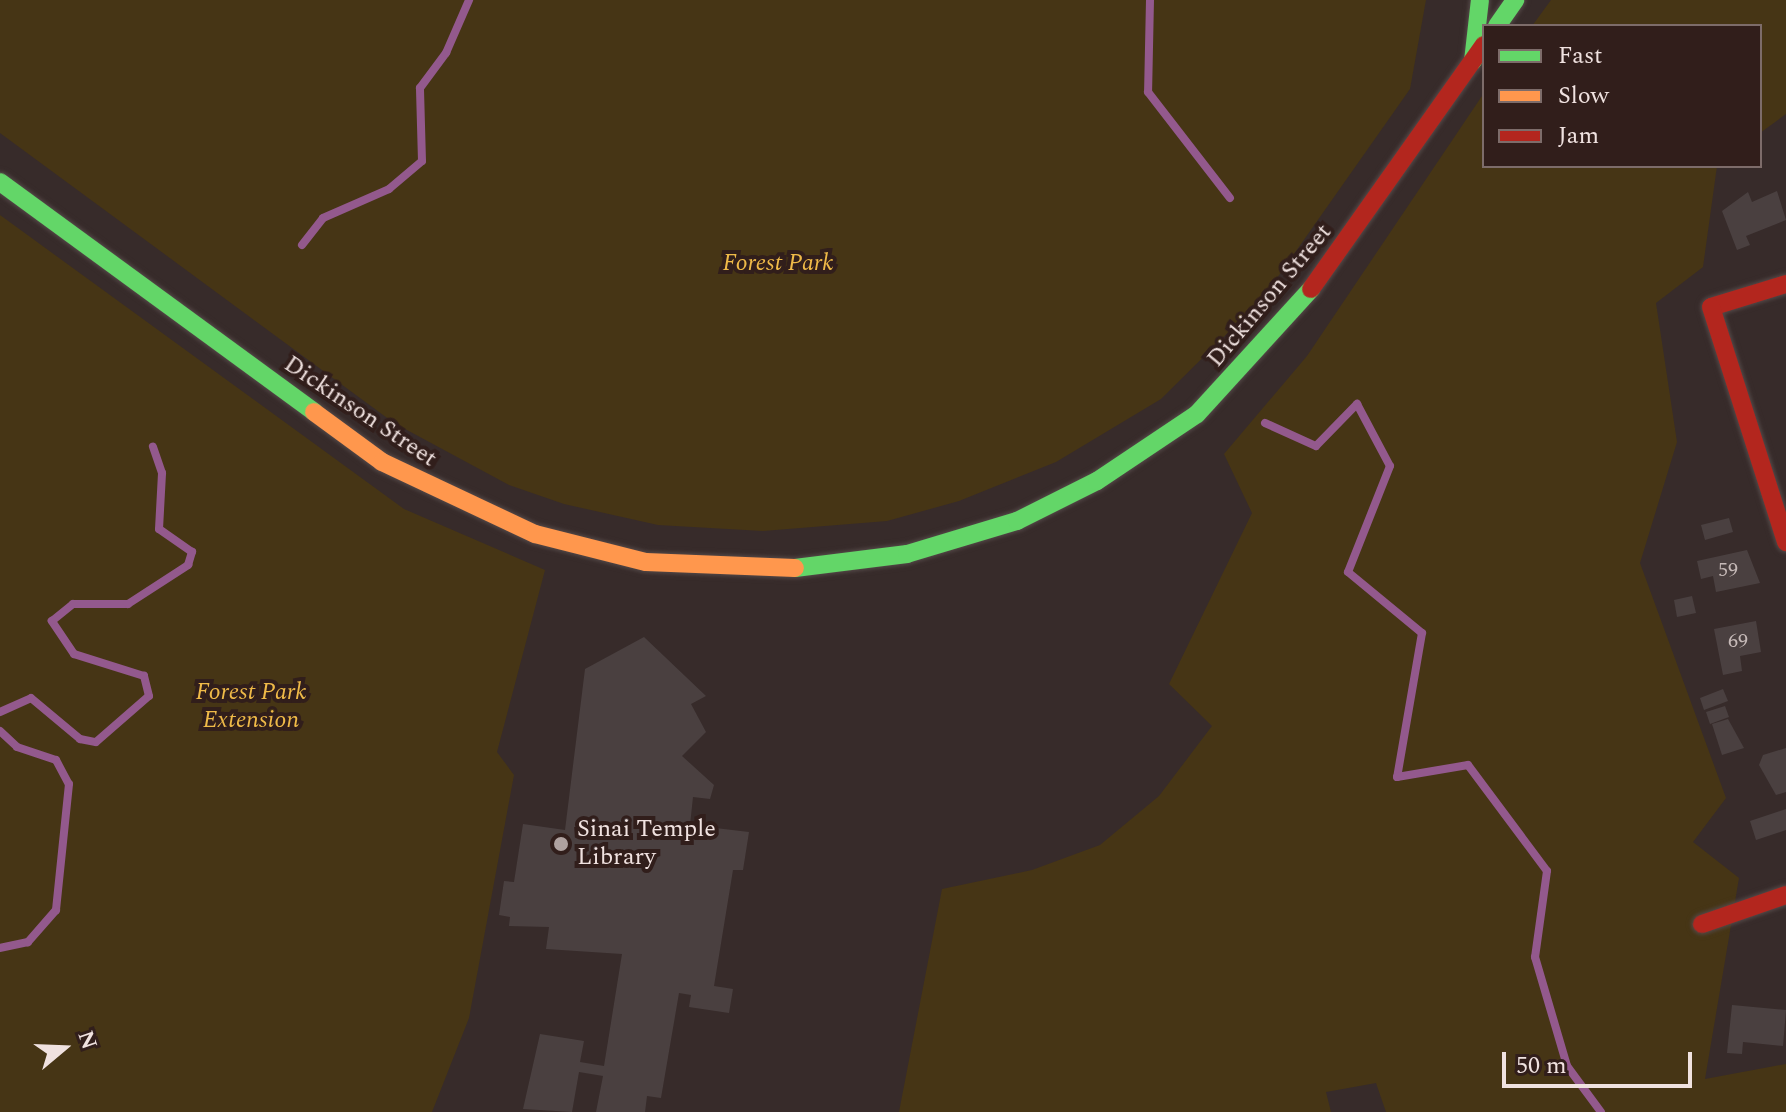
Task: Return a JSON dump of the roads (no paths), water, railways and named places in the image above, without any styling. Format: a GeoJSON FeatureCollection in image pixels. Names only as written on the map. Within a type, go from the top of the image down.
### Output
{"type":"FeatureCollection","features":[{"type":"Feature","properties":{"kind":"main road"},"geometry":{"type":"LineString","coordinates":[[1473,61],[1480,0]]}},
{"type":"Feature","properties":{"kind":"main road"},"geometry":{"type":"LineString","coordinates":[[1498,24],[1515,0]]}},
{"type":"Feature","properties":{"kind":"main road","name":"Dickinson Street"},"geometry":{"type":"LineString","coordinates":[[0,182],[382,462],[468,508],[542,537],[646,562],[809,569],[907,554],[1017,521],[1173,432],[1293,313],[1482,48]]}},
{"type":"Feature","properties":{"kind":"main road"},"geometry":{"type":"LineString","coordinates":[[1786,284],[1711,307],[1786,542]]}},
{"type":"Feature","properties":{"kind":"main road"},"geometry":{"type":"LineString","coordinates":[[1702,924],[1786,895]]}},
{"type":"Feature","properties":{"kind":"waterway"},"geometry":{"type":"LineString","coordinates":[[302,245],[323,218],[389,189],[422,161],[420,88],[446,53],[469,0]]}},
{"type":"Feature","properties":{"kind":"waterway"},"geometry":{"type":"LineString","coordinates":[[1150,0],[1148,92],[1230,198]]}},
{"type":"Feature","properties":{"kind":"waterway"},"geometry":{"type":"LineString","coordinates":[[1265,423],[1316,446],[1357,404],[1390,466],[1348,572],[1422,633],[1397,777],[1468,765],[1547,871],[1535,957],[1567,1066],[1601,1112]]}},
{"type":"Feature","properties":{"kind":"waterway"},"geometry":{"type":"LineString","coordinates":[[0,712],[31,698],[80,739],[96,742],[149,696],[144,676],[74,654],[52,621],[73,604],[128,604],[188,565],[192,552],[159,529],[162,473],[153,447]]}},
{"type":"Feature","properties":{"kind":"waterway"},"geometry":{"type":"LineString","coordinates":[[0,731],[17,747],[56,760],[69,784],[56,910],[28,942],[0,948]]}},
{"type":"Feature","properties":{"kind":"place","name":"Sinai Temple Library"},"geometry":{"type":"Point","coordinates":[561,844]}},
{"type":"Feature","properties":{"kind":"park label","name":"Forest Park"},"geometry":{"type":"Point","coordinates":[778,264]}},
{"type":"Feature","properties":{"kind":"park label","name":"Forest Park Extension"},"geometry":{"type":"Point","coordinates":[251,707]}}]}
